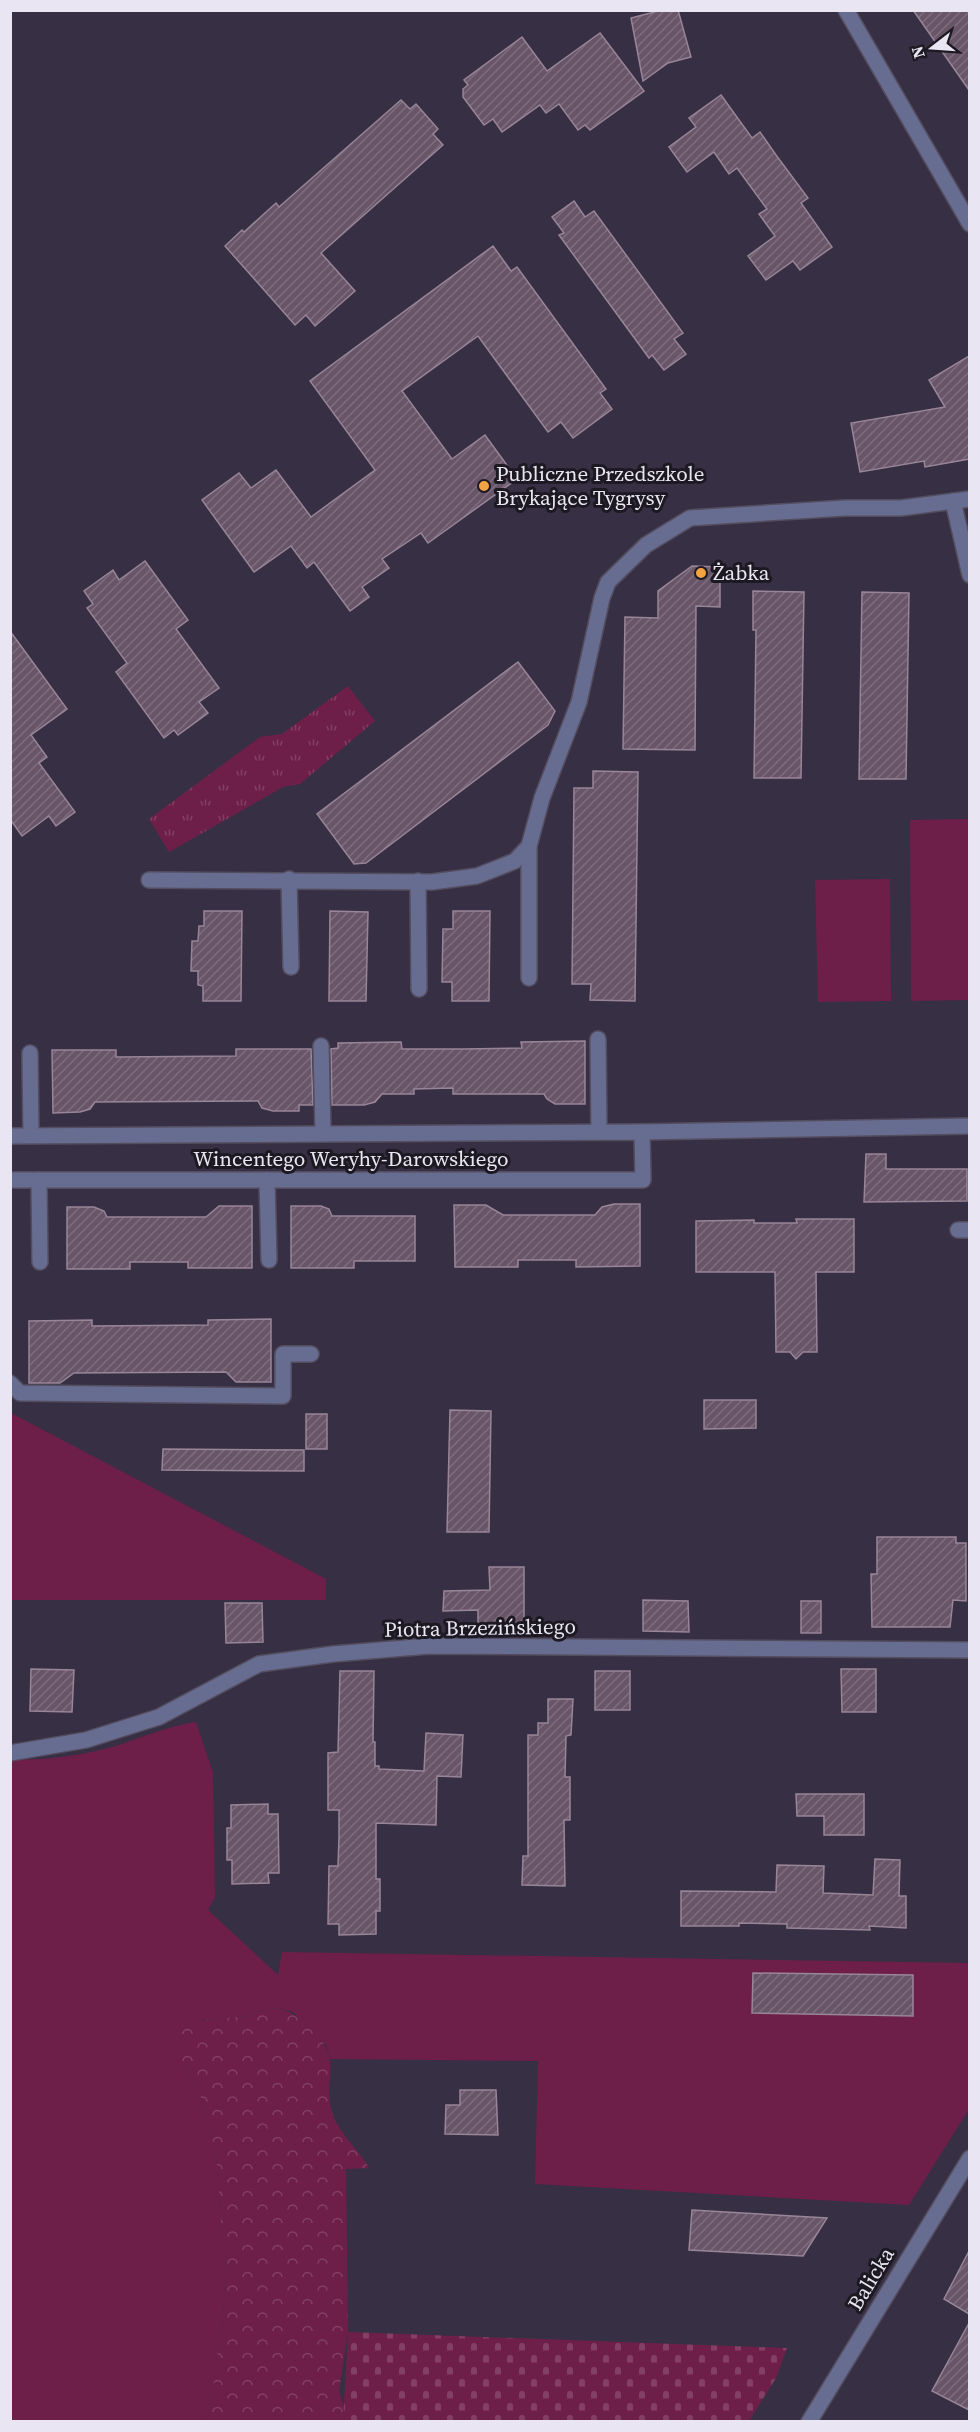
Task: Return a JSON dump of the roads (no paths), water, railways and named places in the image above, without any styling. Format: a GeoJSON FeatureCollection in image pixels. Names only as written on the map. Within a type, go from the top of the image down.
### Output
{"type":"FeatureCollection","features":[{"type":"Feature","properties":{"kind":"street"},"geometry":{"type":"LineString","coordinates":[[846,10],[969,224]]}},
{"type":"Feature","properties":{"kind":"street"},"geometry":{"type":"LineString","coordinates":[[529,978],[529,846],[542,798],[579,702],[602,598],[608,582],[646,545],[690,518],[845,508],[901,508],[969,499]]}},
{"type":"Feature","properties":{"kind":"street"},"geometry":{"type":"LineString","coordinates":[[953,501],[969,575]]}},
{"type":"Feature","properties":{"kind":"street"},"geometry":{"type":"LineString","coordinates":[[149,880],[418,881],[477,876],[515,861],[529,846]]}},
{"type":"Feature","properties":{"kind":"street"},"geometry":{"type":"LineString","coordinates":[[289,879],[291,968]]}},
{"type":"Feature","properties":{"kind":"street"},"geometry":{"type":"LineString","coordinates":[[418,881],[419,990]]}},
{"type":"Feature","properties":{"kind":"street"},"geometry":{"type":"LineString","coordinates":[[598,1039],[599,1132]]}},
{"type":"Feature","properties":{"kind":"street","name":"Wincentego Weryhy-Darowskiego"},"geometry":{"type":"LineString","coordinates":[[321,1046],[323,1133]]}},
{"type":"Feature","properties":{"kind":"street"},"geometry":{"type":"LineString","coordinates":[[30,1053],[31,1135]]}},
{"type":"Feature","properties":{"kind":"street","name":"Wincentego Weryhy-Darowskiego"},"geometry":{"type":"LineString","coordinates":[[10,1136],[642,1132],[969,1126]]}},
{"type":"Feature","properties":{"kind":"street","name":"Wincentego Weryhy-Darowskiego"},"geometry":{"type":"LineString","coordinates":[[10,1180],[643,1180],[642,1132]]}},
{"type":"Feature","properties":{"kind":"street"},"geometry":{"type":"LineString","coordinates":[[39,1180],[40,1262]]}},
{"type":"Feature","properties":{"kind":"street"},"geometry":{"type":"LineString","coordinates":[[267,1180],[269,1260]]}},
{"type":"Feature","properties":{"kind":"street"},"geometry":{"type":"LineString","coordinates":[[10,1383],[20,1393],[283,1396],[283,1354],[311,1354]]}},
{"type":"Feature","properties":{"kind":"street","name":"Piotra Brzezińskiego"},"geometry":{"type":"LineString","coordinates":[[10,1753],[86,1740],[159,1717],[259,1664],[333,1654],[429,1646],[969,1650]]}},
{"type":"Feature","properties":{"kind":"street","name":"Balicka"},"geometry":{"type":"LineString","coordinates":[[809,2421],[969,2158]]}},
{"type":"Feature","properties":{"kind":"place","name":"Publiczne Przedszkole Brykające Tygrysy"},"geometry":{"type":"Point","coordinates":[484,486]}},
{"type":"Feature","properties":{"kind":"place","name":"Żabka"},"geometry":{"type":"Point","coordinates":[701,573]}}]}
